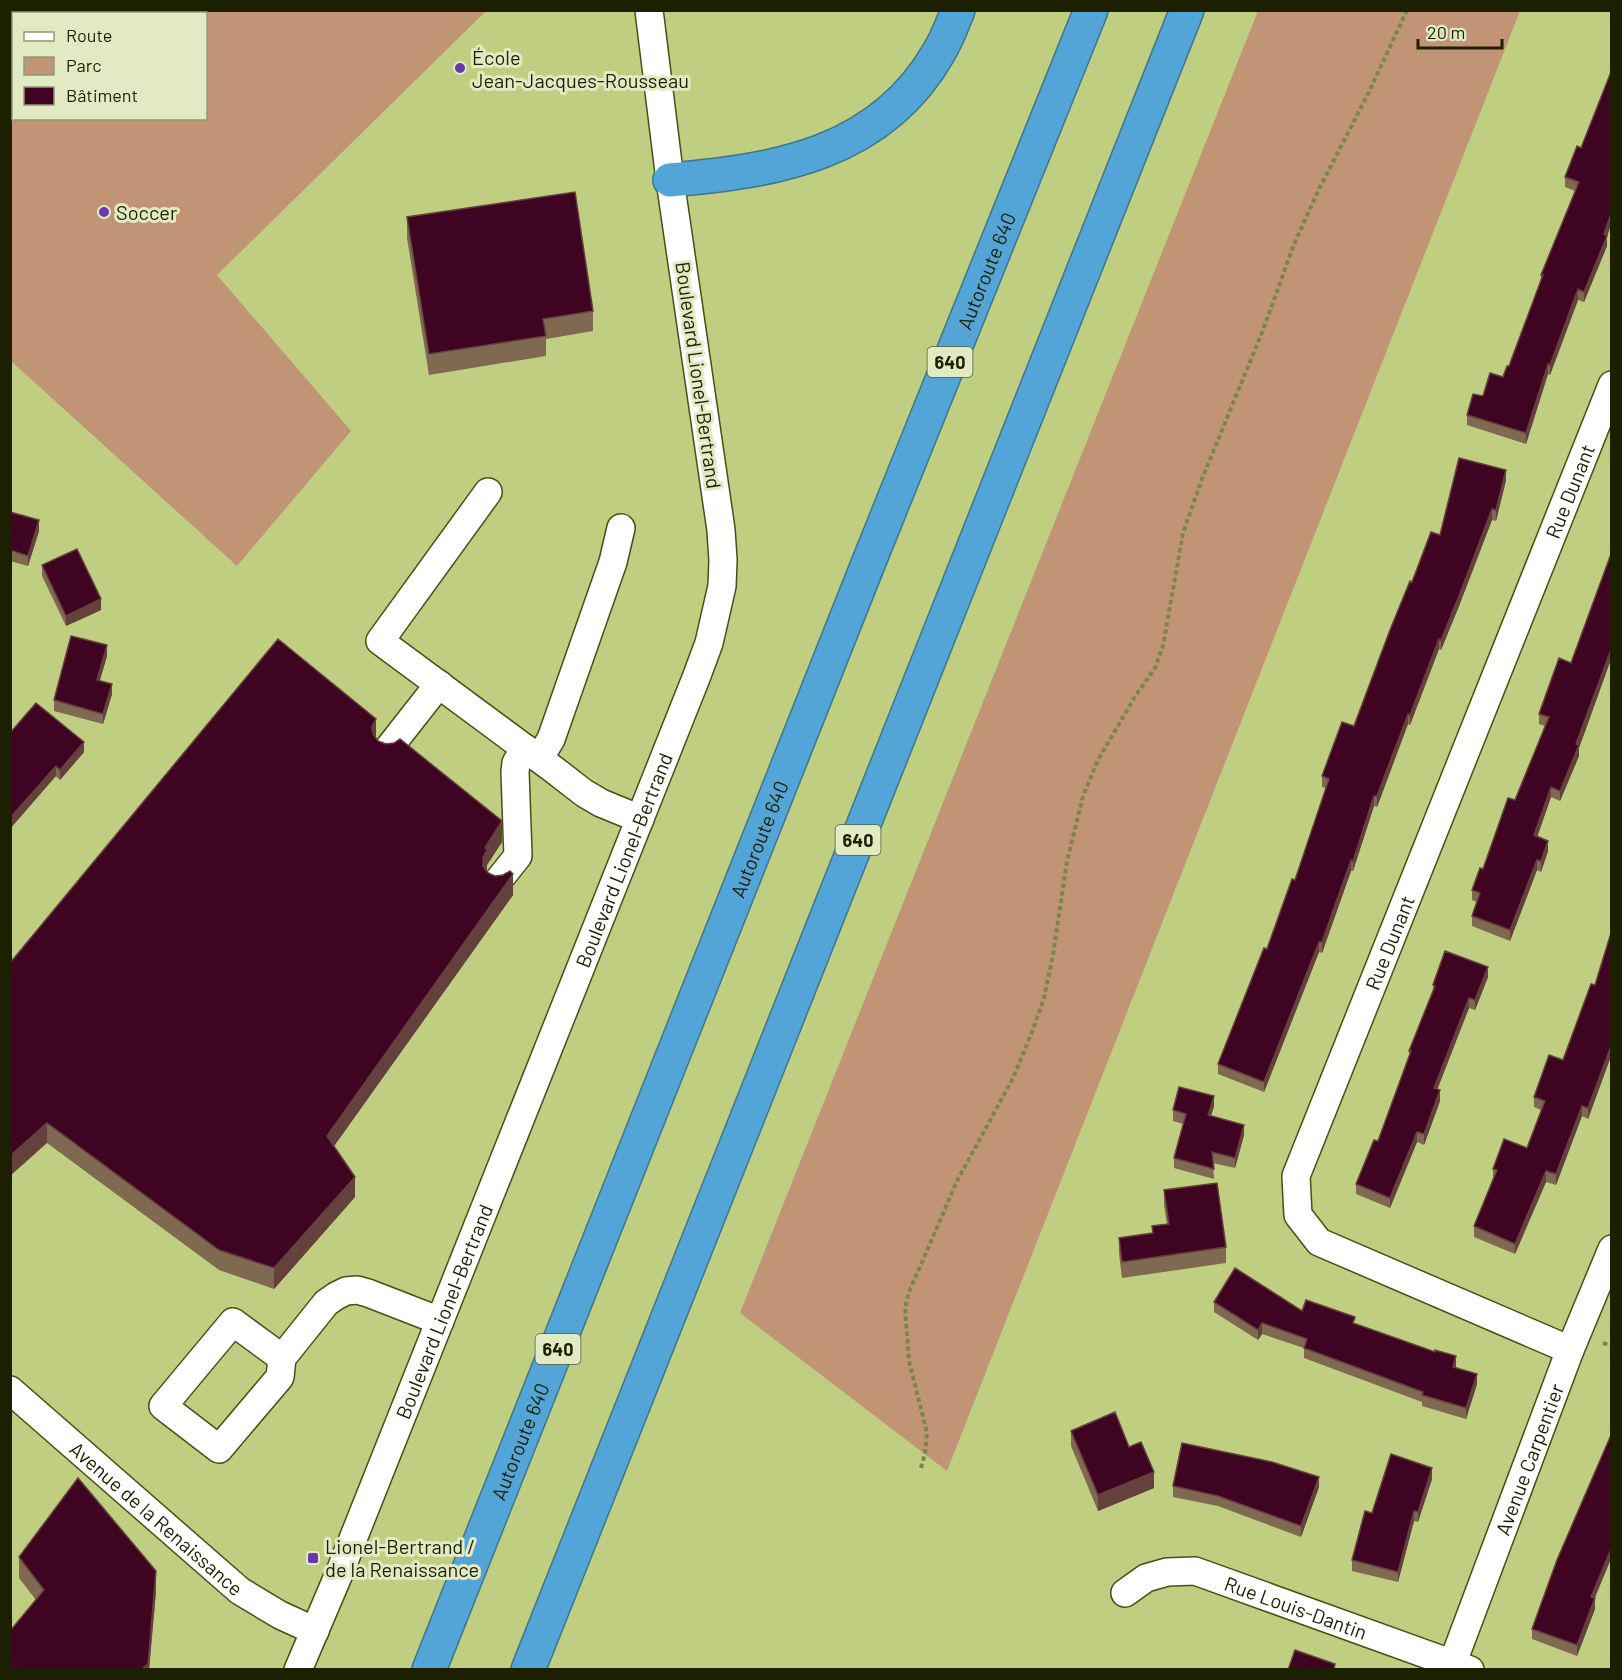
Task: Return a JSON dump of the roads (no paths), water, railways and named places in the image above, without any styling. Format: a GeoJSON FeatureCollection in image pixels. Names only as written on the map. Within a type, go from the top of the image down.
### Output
{"type":"FeatureCollection","features":[{"type":"Feature","properties":{"kind":"highway"},"geometry":{"type":"LineString","coordinates":[[670,180],[756,170],[788,163],[817,154],[869,127],[906,95],[919,80],[938,54],[958,10]]}},
{"type":"Feature","properties":{"kind":"highway","name":"Autoroute 640"},"geometry":{"type":"LineString","coordinates":[[429,1670],[868,564],[1091,10]]}},
{"type":"Feature","properties":{"kind":"highway","name":"640"},"geometry":{"type":"LineString","coordinates":[[528,1670],[1188,10]]}},
{"type":"Feature","properties":{"kind":"street","name":"Boulevard Lionel-Bertrand"},"geometry":{"type":"LineString","coordinates":[[298,1670],[342,1569],[640,819],[706,652],[716,617],[722,577],[721,530],[670,180],[649,10]]}},
{"type":"Feature","properties":{"kind":"street","name":"Rue Dunant"},"geometry":{"type":"LineString","coordinates":[[1570,1350],[1319,1242],[1298,1215],[1296,1176],[1611,385]]}},
{"type":"Feature","properties":{"kind":"street"},"geometry":{"type":"LineString","coordinates":[[488,492],[380,641],[584,793],[601,803],[640,819]]}},
{"type":"Feature","properties":{"kind":"street"},"geometry":{"type":"LineString","coordinates":[[498,880],[518,856],[516,763],[531,752],[545,749],[550,739],[613,562],[621,528]]}},
{"type":"Feature","properties":{"kind":"street"},"geometry":{"type":"LineString","coordinates":[[388,749],[439,684]]}},
{"type":"Feature","properties":{"kind":"street","name":"Avenue Carpentier"},"geometry":{"type":"LineString","coordinates":[[1458,1667],[1570,1350],[1611,1250]]}},
{"type":"Feature","properties":{"kind":"street"},"geometry":{"type":"LineString","coordinates":[[282,1358],[233,1322],[163,1406],[219,1449],[280,1377],[282,1358],[326,1303],[336,1296],[346,1291],[357,1290],[440,1321]]}},
{"type":"Feature","properties":{"kind":"street","name":"Avenue de la Renaissance"},"geometry":{"type":"LineString","coordinates":[[10,1390],[240,1591],[280,1615],[315,1631]]}},
{"type":"Feature","properties":{"kind":"street","name":"Rue Louis-Dantin"},"geometry":{"type":"LineString","coordinates":[[1125,1593],[1146,1578],[1167,1572],[1195,1571],[1458,1667]]}},
{"type":"Feature","properties":{"kind":"place","name":"École Jean-Jacques-Rousseau"},"geometry":{"type":"Point","coordinates":[460,68]}},
{"type":"Feature","properties":{"kind":"place","name":"Soccer"},"geometry":{"type":"Point","coordinates":[104,212]}},
{"type":"Feature","properties":{"kind":"place","name":"Lionel-Bertrand / de la Renaissance"},"geometry":{"type":"Point","coordinates":[313,1558]}}]}
